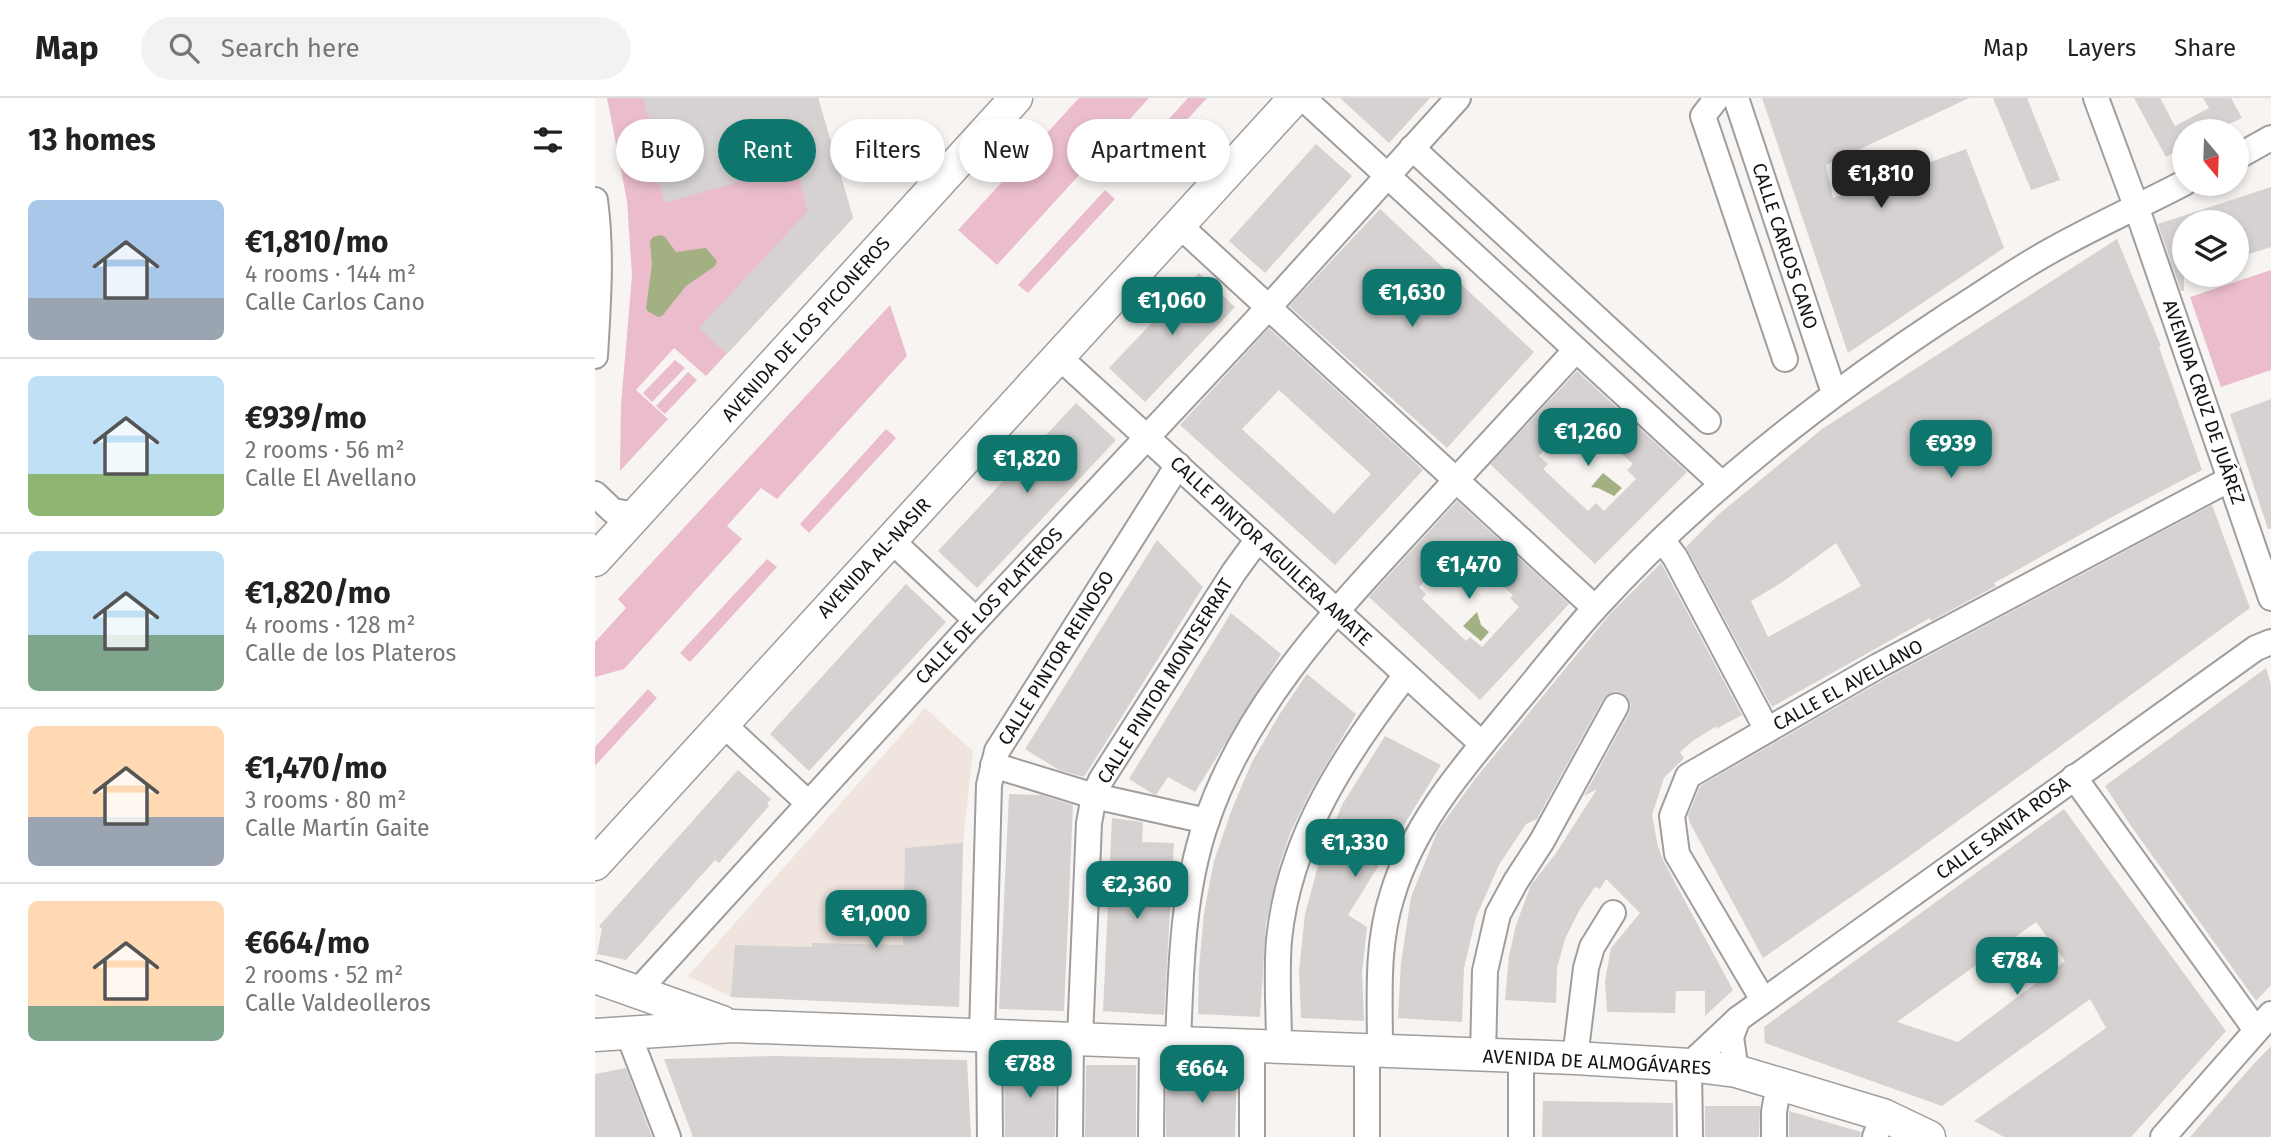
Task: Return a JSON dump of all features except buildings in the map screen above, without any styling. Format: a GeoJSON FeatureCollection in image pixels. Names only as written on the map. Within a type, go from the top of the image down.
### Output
{"type":"FeatureCollection","features":[{"type":"Feature","properties":{"kind":"main road","name":"AVENIDA DE LOS PICONEROS"},"geometry":{"type":"LineString","coordinates":[[595,560],[1016,98]]}},
{"type":"Feature","properties":{"kind":"main road","name":"AVENIDA AL-NASIR"},"geometry":{"type":"LineString","coordinates":[[595,864],[1295,98]]}},
{"type":"Feature","properties":{"kind":"main road"},"geometry":{"type":"LineString","coordinates":[[595,977],[733,1026]]}},
{"type":"Feature","properties":{"kind":"main road","name":"AVENIDA DE ALMOGÁVARES"},"geometry":{"type":"LineString","coordinates":[[733,1026],[1575,1058],[1689,1065],[1736,1071],[1779,1083],[1879,1126],[1929,1137]]}},
{"type":"Feature","properties":{"kind":"main road"},"geometry":{"type":"LineString","coordinates":[[595,1035],[733,1026]]}},
{"type":"Feature","properties":{"kind":"street"},"geometry":{"type":"LineString","coordinates":[[1303,98],[1722,484]]}},
{"type":"Feature","properties":{"kind":"street","name":"CALLE DE LOS PLATEROS"},"geometry":{"type":"LineString","coordinates":[[637,992],[976,620],[1268,308],[1458,98]]}},
{"type":"Feature","properties":{"kind":"street"},"geometry":{"type":"LineString","coordinates":[[1717,98],[1703,116],[1785,359]]}},
{"type":"Feature","properties":{"kind":"street","name":"CALLE CARLOS CANO"},"geometry":{"type":"LineString","coordinates":[[1736,98],[1834,394]]}},
{"type":"Feature","properties":{"kind":"street","name":"AVENIDA CRUZ DE JUÁREZ"},"geometry":{"type":"LineString","coordinates":[[2095,98],[2136,206],[2271,598]]}},
{"type":"Feature","properties":{"kind":"street"},"geometry":{"type":"LineString","coordinates":[[2249,150],[2271,138]]}},
{"type":"Feature","properties":{"kind":"street"},"geometry":{"type":"LineString","coordinates":[[1412,148],[1553,281],[1709,421]]}},
{"type":"Feature","properties":{"kind":"street"},"geometry":{"type":"LineString","coordinates":[[1367,1137],[1381,954],[1392,895],[1421,828],[1482,744],[1595,608],[1722,484],[1834,394],[1892,352],[2042,255],[2172,189]]}},
{"type":"Feature","properties":{"kind":"street"},"geometry":{"type":"LineString","coordinates":[[595,200],[600,273],[595,356]]}},
{"type":"Feature","properties":{"kind":"street"},"geometry":{"type":"LineString","coordinates":[[1179,225],[1595,608]]}},
{"type":"Feature","properties":{"kind":"street"},"geometry":{"type":"LineString","coordinates":[[1529,306],[1553,281]]}},
{"type":"Feature","properties":{"kind":"street"},"geometry":{"type":"LineString","coordinates":[[1151,1137],[1193,869],[1207,821],[1244,738],[1276,688],[1336,611],[1576,349]]}},
{"type":"Feature","properties":{"kind":"street","name":"CALLE PINTOR AGUILERA AMATE"},"geometry":{"type":"LineString","coordinates":[[1059,357],[1482,744]]}},
{"type":"Feature","properties":{"kind":"street","name":"CALLE PINTOR REINOSO"},"geometry":{"type":"LineString","coordinates":[[990,1137],[985,1036],[986,850],[989,785],[993,765],[1005,738],[1178,466]]}},
{"type":"Feature","properties":{"kind":"street","name":"CALLE EL AVELLANO"},"geometry":{"type":"LineString","coordinates":[[1763,1000],[1677,854],[1672,816],[1688,776],[1878,666],[2230,479]]}},
{"type":"Feature","properties":{"kind":"street"},"geometry":{"type":"LineString","coordinates":[[595,494],[613,511],[636,515]]}},
{"type":"Feature","properties":{"kind":"street","name":"CALLE PINTOR MONTSERRAT"},"geometry":{"type":"LineString","coordinates":[[1070,1137],[1089,824],[1094,796],[1101,780],[1258,539]]}},
{"type":"Feature","properties":{"kind":"street"},"geometry":{"type":"LineString","coordinates":[[891,540],[976,620]]}},
{"type":"Feature","properties":{"kind":"street"},"geometry":{"type":"LineString","coordinates":[[1662,540],[1675,556],[1767,730]]}},
{"type":"Feature","properties":{"kind":"street","name":"CALLE SANTA ROSA"},"geometry":{"type":"LineString","coordinates":[[1689,1065],[1738,1019],[1763,1000],[2256,648],[2271,642]]}},
{"type":"Feature","properties":{"kind":"street"},"geometry":{"type":"LineString","coordinates":[[1252,1137],[1279,939],[1291,880],[1306,834],[1324,794],[1342,765],[1406,675]]}},
{"type":"Feature","properties":{"kind":"street"},"geometry":{"type":"LineString","coordinates":[[1483,1056],[1485,971],[1498,914],[1542,841],[1616,706]]}},
{"type":"Feature","properties":{"kind":"street"},"geometry":{"type":"LineString","coordinates":[[722,723],[808,803]]}},
{"type":"Feature","properties":{"kind":"street"},"geometry":{"type":"LineString","coordinates":[[993,765],[1094,796],[1207,821]]}},
{"type":"Feature","properties":{"kind":"street"},"geometry":{"type":"LineString","coordinates":[[2074,777],[2264,1022],[2163,1137]]}},
{"type":"Feature","properties":{"kind":"street"},"geometry":{"type":"LineString","coordinates":[[1575,1058],[1586,968],[1592,947],[1613,913]]}},
{"type":"Feature","properties":{"kind":"street"},"geometry":{"type":"LineString","coordinates":[[1736,1071],[1731,1037],[1738,1019]]}},
{"type":"Feature","properties":{"kind":"street"},"geometry":{"type":"LineString","coordinates":[[628,1033],[668,1137]]}},
{"type":"Feature","properties":{"kind":"street"},"geometry":{"type":"LineString","coordinates":[[1521,1057],[1521,1137]]}},
{"type":"Feature","properties":{"kind":"street"},"geometry":{"type":"LineString","coordinates":[[1689,1065],[1690,1137]]}},
{"type":"Feature","properties":{"kind":"street"},"geometry":{"type":"LineString","coordinates":[[1773,1137],[1779,1083]]}},
{"type":"Feature","properties":{"kind":"shaded area"},"geometry":{"type":"Polygon","coordinates":[[[607,98],[818,98],[830,139],[830,182],[842,182],[853,218],[706,376],[674,348],[636,390],[668,419],[620,471],[621,405],[632,275],[623,182],[704,182],[704,119],[616,119],[616,144],[607,98]]]}},
{"type":"Feature","properties":{"kind":"shaded area"},"geometry":{"type":"Polygon","coordinates":[[[1079,98],[1149,98],[1130,119],[1067,119],[1067,182],[1073,182],[997,265],[958,230],[1002,182],[1053,182],[1053,126],[1079,98]]]}},
{"type":"Feature","properties":{"kind":"shaded area"},"geometry":{"type":"Polygon","coordinates":[[[1188,98],[1207,98],[1188,119],[1169,119],[1188,98]]]}},
{"type":"Feature","properties":{"kind":"shaded area"},"geometry":{"type":"Polygon","coordinates":[[[1105,190],[1115,199],[1028,293],[1018,285],[1105,190]]]}},
{"type":"Feature","properties":{"kind":"shaded area"},"geometry":{"type":"Polygon","coordinates":[[[661,235],[676,252],[706,248],[717,261],[715,266],[686,286],[662,316],[658,317],[646,309],[652,264],[650,241],[661,235]]]}},
{"type":"Feature","properties":{"kind":"shaded area"},"geometry":{"type":"Polygon","coordinates":[[[2271,270],[2271,370],[2221,387],[2190,297],[2220,287],[2249,287],[2249,277],[2271,270]]]}},
{"type":"Feature","properties":{"kind":"shaded area"},"geometry":{"type":"Polygon","coordinates":[[[890,305],[907,356],[777,499],[761,488],[727,526],[742,539],[624,669],[595,677],[595,642],[626,608],[618,599],[890,305]]]}},
{"type":"Feature","properties":{"kind":"shaded area"},"geometry":{"type":"Polygon","coordinates":[[[675,360],[685,368],[652,402],[643,393],[675,360]]]}},
{"type":"Feature","properties":{"kind":"shaded area"},"geometry":{"type":"Polygon","coordinates":[[[688,372],[697,380],[665,414],[656,406],[688,372]]]}},
{"type":"Feature","properties":{"kind":"shaded area"},"geometry":{"type":"Polygon","coordinates":[[[886,429],[896,438],[809,533],[800,524],[886,429]]]}},
{"type":"Feature","properties":{"kind":"shaded area"},"geometry":{"type":"Polygon","coordinates":[[[1603,473],[1622,488],[1614,496],[1591,487],[1603,473]]]}},
{"type":"Feature","properties":{"kind":"shaded area"},"geometry":{"type":"Polygon","coordinates":[[[767,559],[777,567],[690,662],[680,653],[767,559]]]}},
{"type":"Feature","properties":{"kind":"shaded area"},"geometry":{"type":"Polygon","coordinates":[[[1477,612],[1481,625],[1489,632],[1481,641],[1463,626],[1477,612]]]}},
{"type":"Feature","properties":{"kind":"shaded area"},"geometry":{"type":"Polygon","coordinates":[[[648,689],[657,698],[595,766],[595,747],[648,689]]]}},
{"type":"Feature","properties":{"kind":"shaded area"},"geometry":{"type":"Polygon","coordinates":[[[925,708],[973,751],[963,843],[959,1007],[731,997],[688,976],[925,708]]]}}]}
